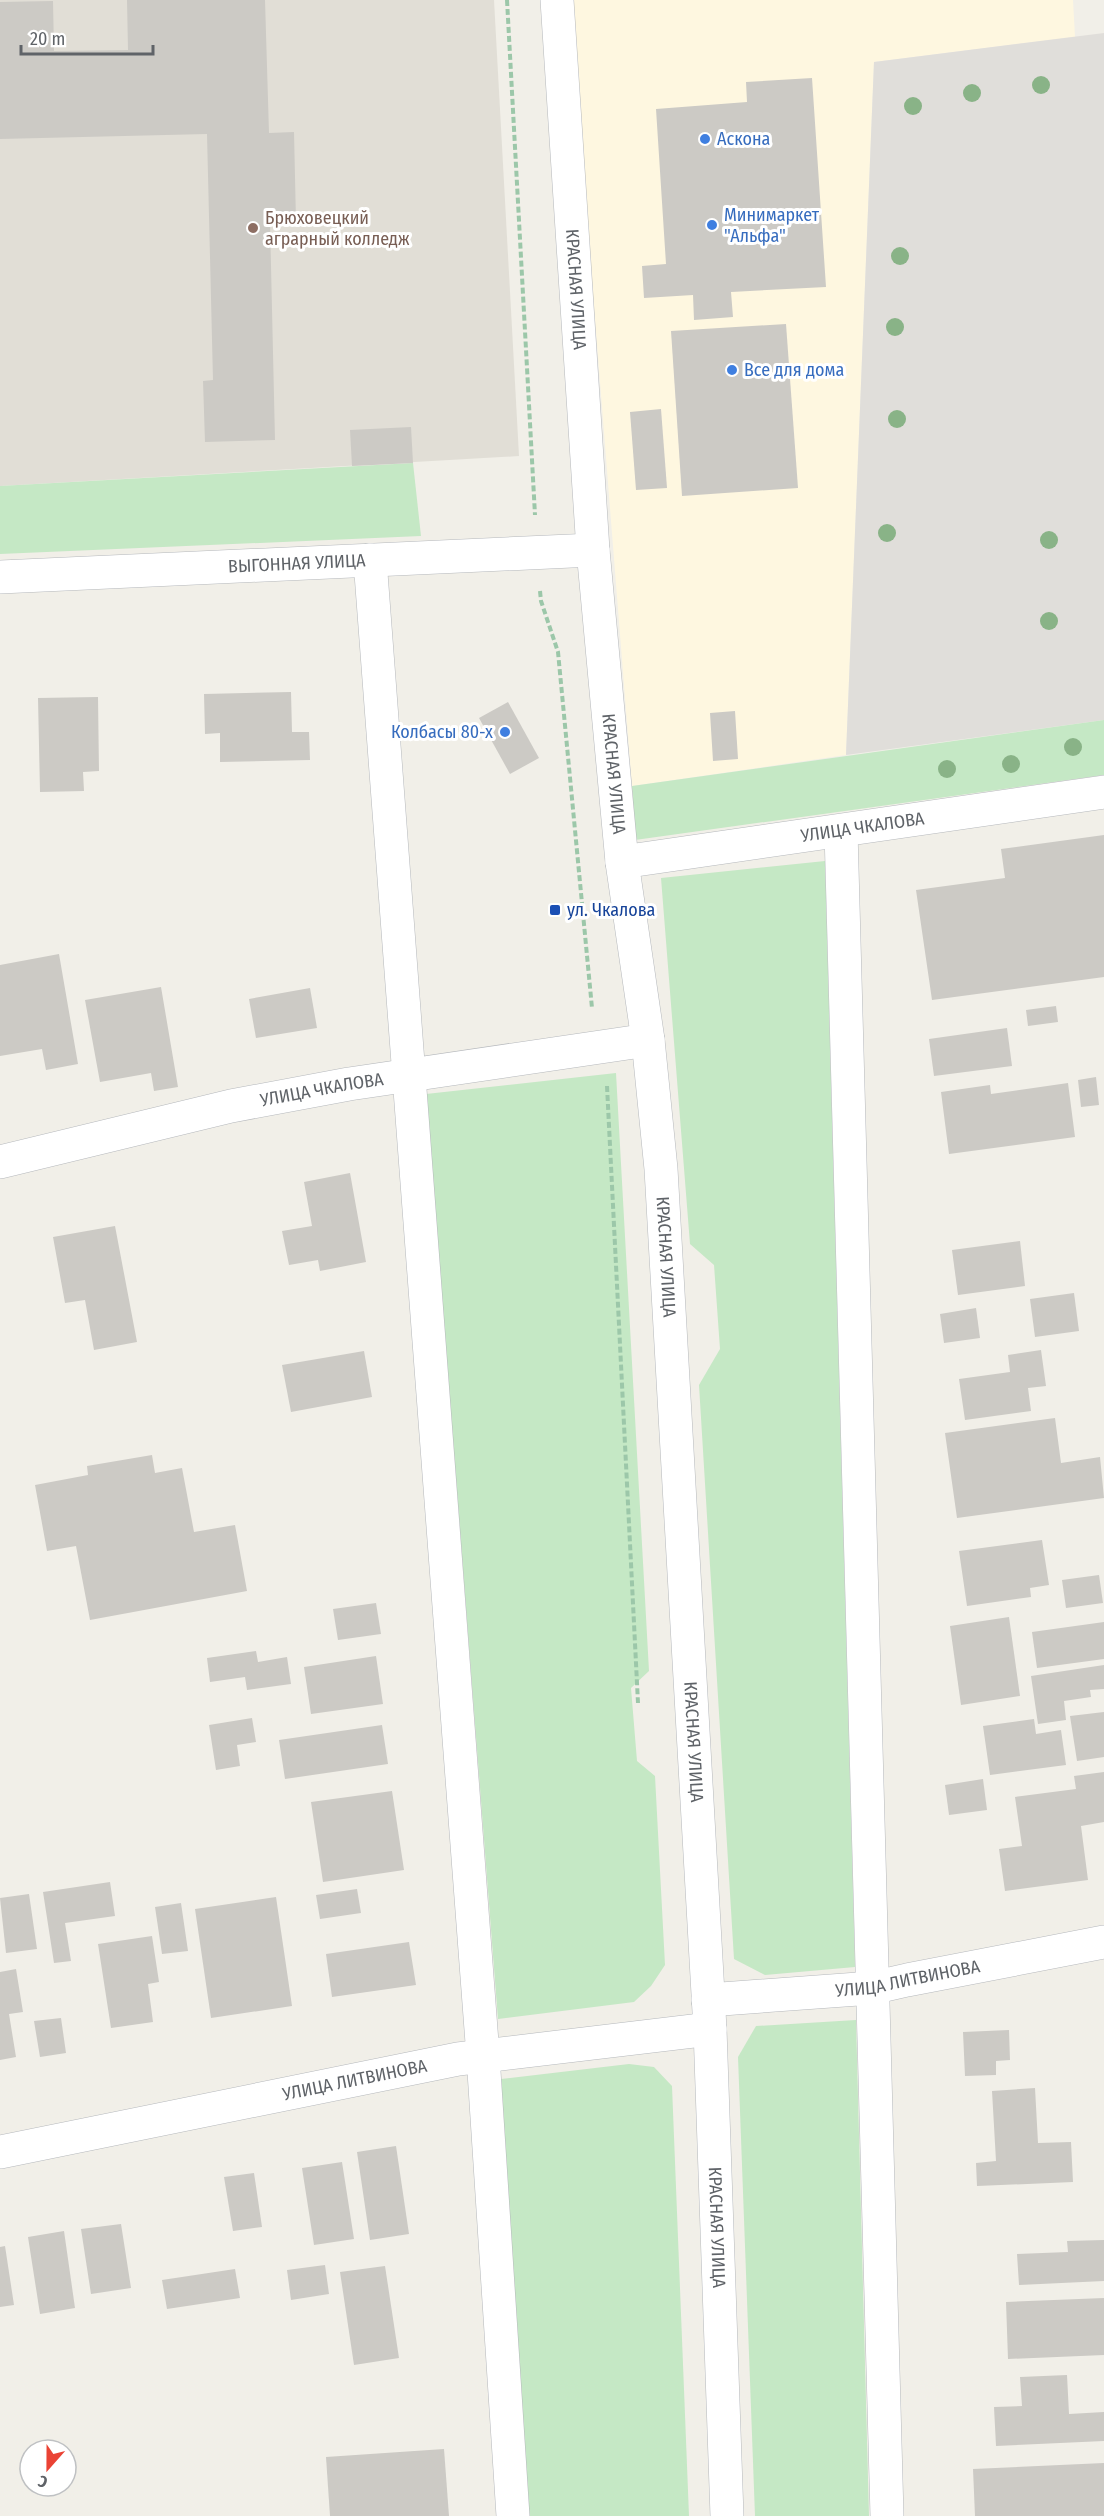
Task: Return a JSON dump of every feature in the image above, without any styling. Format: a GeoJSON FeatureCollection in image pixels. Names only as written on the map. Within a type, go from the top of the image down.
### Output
{"type":"FeatureCollection","features":[{"type":"Feature","properties":{"kind":"street","name":"КРАСНАЯ УЛИЦА"},"geometry":{"type":"LineString","coordinates":[[557,0],[593,550],[622,862],[648,1040],[661,1168],[709,2015],[727,2516]]}},
{"type":"Feature","properties":{"kind":"street","name":"ВЫГОННАЯ УЛИЦА"},"geometry":{"type":"LineString","coordinates":[[0,577],[593,550]]}},
{"type":"Feature","properties":{"kind":"street"},"geometry":{"type":"LineString","coordinates":[[370,560],[483,2056],[513,2516]]}},
{"type":"Feature","properties":{"kind":"street","name":"УЛИЦА ЧКАЛОВА"},"geometry":{"type":"LineString","coordinates":[[622,862],[1104,792]]}},
{"type":"Feature","properties":{"kind":"street"},"geometry":{"type":"LineString","coordinates":[[841,831],[886,2516]]}},
{"type":"Feature","properties":{"kind":"street","name":"УЛИЦА ЧКАЛОВА"},"geometry":{"type":"LineString","coordinates":[[0,1162],[231,1106],[409,1075],[648,1040]]}},
{"type":"Feature","properties":{"kind":"street","name":"УЛИЦА ЛИТВИНОВА"},"geometry":{"type":"LineString","coordinates":[[0,2152],[458,2059],[872,1988],[1104,1942]]}},
{"type":"Feature","properties":{"kind":"path"},"geometry":{"type":"LineString","coordinates":[[507,0],[537,554],[541,601],[558,652],[592,1010],[574,1028],[576,1051],[578,1066],[606,1081],[638,1703]]}},
{"type":"Feature","properties":{"kind":"shaded area","name":"Брюховецкий аграрный колледж"},"geometry":{"type":"Polygon","coordinates":[[[0,0],[494,0],[519,456],[0,486],[0,0]]]}},
{"type":"Feature","properties":{"kind":"shaded area"},"geometry":{"type":"Polygon","coordinates":[[[572,0],[1073,0],[1075,37],[874,62],[846,755],[632,786],[572,0]]]}},
{"type":"Feature","properties":{"kind":"shaded area"},"geometry":{"type":"Polygon","coordinates":[[[1104,33],[1104,720],[846,755],[874,62],[1104,33]]]}},
{"type":"Feature","properties":{"kind":"green space"},"geometry":{"type":"Polygon","coordinates":[[[413,463],[421,536],[0,554],[0,486],[413,463]]]}},
{"type":"Feature","properties":{"kind":"green space"},"geometry":{"type":"Polygon","coordinates":[[[1104,720],[1104,775],[635,840],[632,786],[1104,720]]]}},
{"type":"Feature","properties":{"kind":"green space"},"geometry":{"type":"Polygon","coordinates":[[[825,861],[855,1967],[765,1975],[734,1959],[699,1385],[720,1349],[714,1265],[690,1244],[661,878],[825,861]]]}},
{"type":"Feature","properties":{"kind":"green space"},"geometry":{"type":"Polygon","coordinates":[[[616,1073],[649,1671],[631,1688],[637,1761],[655,1776],[665,1965],[651,1986],[634,2002],[498,2019],[426,1094],[616,1073]]]}},
{"type":"Feature","properties":{"kind":"green space"},"geometry":{"type":"Polygon","coordinates":[[[856,2020],[869,2516],[755,2516],[738,2057],[756,2026],[856,2020]]]}},
{"type":"Feature","properties":{"kind":"green space"},"geometry":{"type":"Polygon","coordinates":[[[629,2064],[654,2067],[672,2086],[689,2516],[529,2516],[501,2079],[629,2064]]]}},
{"type":"Feature","properties":{"kind":"building"},"geometry":{"type":"Polygon","coordinates":[[[127,0],[265,0],[269,133],[294,132],[296,222],[270,222],[275,440],[205,442],[203,381],[213,380],[207,134],[0,139],[0,2],[53,1],[54,51],[128,50],[127,0]]]}},
{"type":"Feature","properties":{"kind":"building"},"geometry":{"type":"Polygon","coordinates":[[[812,78],[826,287],[731,292],[733,317],[694,320],[693,295],[644,298],[642,266],[666,264],[656,109],[747,102],[746,82],[812,78]]]}},
{"type":"Feature","properties":{"kind":"building"},"geometry":{"type":"Polygon","coordinates":[[[786,324],[798,488],[682,496],[671,331],[786,324]]]}},
{"type":"Feature","properties":{"kind":"building"},"geometry":{"type":"Polygon","coordinates":[[[661,409],[667,488],[636,490],[630,412],[661,409]]]}},
{"type":"Feature","properties":{"kind":"building"},"geometry":{"type":"Polygon","coordinates":[[[411,427],[413,463],[352,466],[350,430],[411,427]]]}},
{"type":"Feature","properties":{"kind":"building"},"geometry":{"type":"Polygon","coordinates":[[[291,692],[292,732],[309,732],[310,760],[220,762],[220,733],[205,734],[204,694],[291,692]]]}},
{"type":"Feature","properties":{"kind":"building"},"geometry":{"type":"Polygon","coordinates":[[[98,697],[99,771],[83,772],[84,791],[40,792],[38,698],[98,697]]]}},
{"type":"Feature","properties":{"kind":"building"},"geometry":{"type":"Polygon","coordinates":[[[508,702],[539,758],[510,774],[479,718],[508,702]]]}},
{"type":"Feature","properties":{"kind":"building"},"geometry":{"type":"Polygon","coordinates":[[[735,711],[738,759],[713,761],[710,713],[735,711]]]}},
{"type":"Feature","properties":{"kind":"building"},"geometry":{"type":"Polygon","coordinates":[[[1104,835],[1104,977],[932,1000],[916,890],[1005,878],[1001,849],[1104,835]]]}},
{"type":"Feature","properties":{"kind":"building"},"geometry":{"type":"Polygon","coordinates":[[[59,954],[78,1064],[46,1070],[42,1049],[0,1056],[0,965],[59,954]]]}},
{"type":"Feature","properties":{"kind":"building"},"geometry":{"type":"Polygon","coordinates":[[[161,987],[178,1087],[154,1091],[151,1073],[100,1082],[85,1000],[161,987]]]}},
{"type":"Feature","properties":{"kind":"building"},"geometry":{"type":"Polygon","coordinates":[[[310,988],[317,1028],[256,1038],[249,999],[310,988]]]}},
{"type":"Feature","properties":{"kind":"building"},"geometry":{"type":"Polygon","coordinates":[[[1056,1006],[1058,1022],[1028,1026],[1026,1010],[1056,1006]]]}},
{"type":"Feature","properties":{"kind":"building"},"geometry":{"type":"Polygon","coordinates":[[[1007,1028],[1012,1066],[934,1076],[929,1039],[1007,1028]]]}},
{"type":"Feature","properties":{"kind":"building"},"geometry":{"type":"Polygon","coordinates":[[[1096,1077],[1099,1105],[1081,1107],[1078,1080],[1096,1077]]]}},
{"type":"Feature","properties":{"kind":"building"},"geometry":{"type":"Polygon","coordinates":[[[1068,1083],[1075,1137],[949,1154],[941,1092],[990,1085],[991,1094],[1068,1083]]]}},
{"type":"Feature","properties":{"kind":"building"},"geometry":{"type":"Polygon","coordinates":[[[350,1173],[366,1262],[320,1271],[318,1260],[289,1265],[282,1231],[312,1226],[304,1182],[350,1173]]]}},
{"type":"Feature","properties":{"kind":"building"},"geometry":{"type":"Polygon","coordinates":[[[115,1226],[137,1342],[94,1350],[85,1300],[65,1303],[53,1237],[115,1226]]]}},
{"type":"Feature","properties":{"kind":"building"},"geometry":{"type":"Polygon","coordinates":[[[1020,1241],[1025,1286],[958,1295],[952,1250],[1020,1241]]]}},
{"type":"Feature","properties":{"kind":"building"},"geometry":{"type":"Polygon","coordinates":[[[1074,1293],[1079,1331],[1035,1337],[1030,1299],[1074,1293]]]}},
{"type":"Feature","properties":{"kind":"building"},"geometry":{"type":"Polygon","coordinates":[[[976,1308],[980,1338],[944,1343],[940,1314],[976,1308]]]}},
{"type":"Feature","properties":{"kind":"building"},"geometry":{"type":"Polygon","coordinates":[[[1041,1350],[1046,1386],[1028,1388],[1031,1411],[965,1420],[959,1379],[1010,1372],[1008,1355],[1041,1350]]]}},
{"type":"Feature","properties":{"kind":"building"},"geometry":{"type":"Polygon","coordinates":[[[364,1351],[372,1397],[291,1412],[282,1365],[364,1351]]]}},
{"type":"Feature","properties":{"kind":"building"},"geometry":{"type":"Polygon","coordinates":[[[1055,1418],[1061,1463],[1100,1457],[1104,1498],[957,1518],[945,1433],[1055,1418]]]}},
{"type":"Feature","properties":{"kind":"building"},"geometry":{"type":"Polygon","coordinates":[[[152,1455],[155,1473],[182,1468],[194,1532],[235,1525],[247,1591],[90,1620],[76,1546],[47,1551],[35,1485],[88,1475],[87,1466],[152,1455]]]}},
{"type":"Feature","properties":{"kind":"building"},"geometry":{"type":"Polygon","coordinates":[[[1042,1540],[1049,1585],[1030,1588],[1031,1597],[967,1606],[959,1551],[1042,1540]]]}},
{"type":"Feature","properties":{"kind":"building"},"geometry":{"type":"Polygon","coordinates":[[[1099,1575],[1103,1603],[1066,1608],[1062,1580],[1099,1575]]]}},
{"type":"Feature","properties":{"kind":"building"},"geometry":{"type":"Polygon","coordinates":[[[376,1603],[381,1634],[338,1640],[333,1609],[376,1603]]]}},
{"type":"Feature","properties":{"kind":"building"},"geometry":{"type":"Polygon","coordinates":[[[1009,1617],[1020,1696],[961,1705],[950,1626],[1009,1617]]]}},
{"type":"Feature","properties":{"kind":"building"},"geometry":{"type":"Polygon","coordinates":[[[1104,1622],[1104,1659],[1037,1668],[1032,1632],[1104,1622]]]}},
{"type":"Feature","properties":{"kind":"building"},"geometry":{"type":"Polygon","coordinates":[[[256,1651],[258,1662],[287,1657],[291,1684],[247,1690],[245,1677],[210,1682],[207,1658],[256,1651]]]}},
{"type":"Feature","properties":{"kind":"building"},"geometry":{"type":"Polygon","coordinates":[[[376,1656],[383,1704],[311,1714],[304,1667],[376,1656]]]}},
{"type":"Feature","properties":{"kind":"building"},"geometry":{"type":"Polygon","coordinates":[[[1104,1665],[1104,1689],[1090,1690],[1091,1697],[1064,1701],[1066,1720],[1038,1724],[1031,1676],[1104,1665]]]}},
{"type":"Feature","properties":{"kind":"building"},"geometry":{"type":"Polygon","coordinates":[[[1104,1712],[1104,1757],[1077,1761],[1070,1716],[1104,1712]]]}},
{"type":"Feature","properties":{"kind":"building"},"geometry":{"type":"Polygon","coordinates":[[[252,1718],[256,1742],[237,1745],[240,1766],[216,1770],[209,1725],[252,1718]]]}},
{"type":"Feature","properties":{"kind":"building"},"geometry":{"type":"Polygon","coordinates":[[[1034,1719],[1036,1734],[1061,1730],[1066,1765],[990,1775],[983,1726],[1034,1719]]]}},
{"type":"Feature","properties":{"kind":"building"},"geometry":{"type":"Polygon","coordinates":[[[382,1725],[388,1764],[285,1779],[279,1740],[382,1725]]]}},
{"type":"Feature","properties":{"kind":"building"},"geometry":{"type":"Polygon","coordinates":[[[1104,1772],[1104,1822],[1081,1826],[1088,1880],[1005,1891],[999,1849],[1022,1846],[1015,1797],[1076,1789],[1074,1776],[1104,1772]]]}},
{"type":"Feature","properties":{"kind":"building"},"geometry":{"type":"Polygon","coordinates":[[[983,1779],[987,1810],[949,1815],[945,1785],[983,1779]]]}},
{"type":"Feature","properties":{"kind":"building"},"geometry":{"type":"Polygon","coordinates":[[[392,1791],[404,1870],[323,1882],[311,1802],[392,1791]]]}},
{"type":"Feature","properties":{"kind":"building"},"geometry":{"type":"Polygon","coordinates":[[[110,1882],[115,1916],[65,1923],[71,1961],[54,1963],[43,1892],[110,1882]]]}},
{"type":"Feature","properties":{"kind":"building"},"geometry":{"type":"Polygon","coordinates":[[[357,1889],[361,1913],[320,1919],[316,1895],[357,1889]]]}},
{"type":"Feature","properties":{"kind":"building"},"geometry":{"type":"Polygon","coordinates":[[[29,1894],[37,1949],[6,1953],[0,1898],[29,1894]]]}},
{"type":"Feature","properties":{"kind":"building"},"geometry":{"type":"Polygon","coordinates":[[[276,1897],[292,2006],[211,2018],[195,1909],[276,1897]]]}},
{"type":"Feature","properties":{"kind":"building"},"geometry":{"type":"Polygon","coordinates":[[[181,1903],[188,1951],[162,1954],[155,1907],[181,1903]]]}},
{"type":"Feature","properties":{"kind":"building"},"geometry":{"type":"Polygon","coordinates":[[[152,1936],[159,1982],[148,1984],[153,2022],[111,2028],[98,1944],[152,1936]]]}},
{"type":"Feature","properties":{"kind":"building"},"geometry":{"type":"Polygon","coordinates":[[[409,1942],[416,1985],[332,1997],[326,1954],[409,1942]]]}},
{"type":"Feature","properties":{"kind":"building"},"geometry":{"type":"Polygon","coordinates":[[[16,1969],[23,2012],[9,2014],[16,2057],[0,2060],[0,1972],[16,1969]]]}},
{"type":"Feature","properties":{"kind":"building"},"geometry":{"type":"Polygon","coordinates":[[[61,2018],[66,2053],[40,2057],[34,2021],[61,2018]]]}},
{"type":"Feature","properties":{"kind":"building"},"geometry":{"type":"Polygon","coordinates":[[[1009,2030],[1010,2060],[996,2061],[996,2075],[965,2076],[963,2032],[1009,2030]]]}},
{"type":"Feature","properties":{"kind":"building"},"geometry":{"type":"Polygon","coordinates":[[[1035,2088],[1038,2143],[1071,2142],[1073,2182],[977,2186],[976,2163],[996,2161],[992,2091],[1035,2088]]]}},
{"type":"Feature","properties":{"kind":"building"},"geometry":{"type":"Polygon","coordinates":[[[396,2146],[409,2234],[370,2240],[357,2152],[396,2146]]]}},
{"type":"Feature","properties":{"kind":"building"},"geometry":{"type":"Polygon","coordinates":[[[342,2162],[354,2239],[314,2245],[302,2168],[342,2162]]]}},
{"type":"Feature","properties":{"kind":"building"},"geometry":{"type":"Polygon","coordinates":[[[254,2173],[262,2227],[233,2231],[224,2177],[254,2173]]]}},
{"type":"Feature","properties":{"kind":"building"},"geometry":{"type":"Polygon","coordinates":[[[121,2224],[131,2288],[91,2294],[81,2229],[121,2224]]]}},
{"type":"Feature","properties":{"kind":"building"},"geometry":{"type":"Polygon","coordinates":[[[64,2231],[75,2308],[40,2314],[28,2237],[64,2231]]]}},
{"type":"Feature","properties":{"kind":"building"},"geometry":{"type":"Polygon","coordinates":[[[1104,2240],[1104,2281],[1019,2285],[1017,2254],[1068,2252],[1067,2241],[1104,2240]]]}},
{"type":"Feature","properties":{"kind":"building"},"geometry":{"type":"Polygon","coordinates":[[[5,2246],[14,2305],[0,2307],[0,2247],[5,2246]]]}},
{"type":"Feature","properties":{"kind":"building"},"geometry":{"type":"Polygon","coordinates":[[[325,2265],[329,2294],[291,2300],[287,2270],[325,2265]]]}},
{"type":"Feature","properties":{"kind":"building"},"geometry":{"type":"Polygon","coordinates":[[[385,2266],[399,2358],[354,2365],[340,2272],[385,2266]]]}},
{"type":"Feature","properties":{"kind":"building"},"geometry":{"type":"Polygon","coordinates":[[[235,2269],[240,2298],[167,2309],[162,2280],[235,2269]]]}},
{"type":"Feature","properties":{"kind":"building"},"geometry":{"type":"Polygon","coordinates":[[[1104,2298],[1104,2355],[1008,2359],[1006,2302],[1104,2298]]]}},
{"type":"Feature","properties":{"kind":"building"},"geometry":{"type":"Polygon","coordinates":[[[1067,2375],[1069,2414],[1104,2412],[1104,2441],[996,2446],[994,2407],[1022,2406],[1020,2377],[1067,2375]]]}},
{"type":"Feature","properties":{"kind":"building"},"geometry":{"type":"Polygon","coordinates":[[[444,2449],[449,2516],[330,2516],[326,2457],[444,2449]]]}},
{"type":"Feature","properties":{"kind":"building"},"geometry":{"type":"Polygon","coordinates":[[[1104,2463],[1104,2516],[975,2516],[973,2469],[1104,2463]]]}},
{"type":"Feature","properties":{"kind":"place","name":"Аскона"},"geometry":{"type":"Point","coordinates":[705,139]}},
{"type":"Feature","properties":{"kind":"place","name":"Минимаркет \"Альфа\""},"geometry":{"type":"Point","coordinates":[712,225]}},
{"type":"Feature","properties":{"kind":"place","name":"Брюховецкий аграрный колледж"},"geometry":{"type":"Point","coordinates":[253,228]}},
{"type":"Feature","properties":{"kind":"place","name":"Все для дома"},"geometry":{"type":"Point","coordinates":[732,370]}},
{"type":"Feature","properties":{"kind":"place","name":"Колбасы 80-х"},"geometry":{"type":"Point","coordinates":[505,732]}},
{"type":"Feature","properties":{"kind":"place","name":"ул. Чкалова"},"geometry":{"type":"Point","coordinates":[555,910]}}]}
